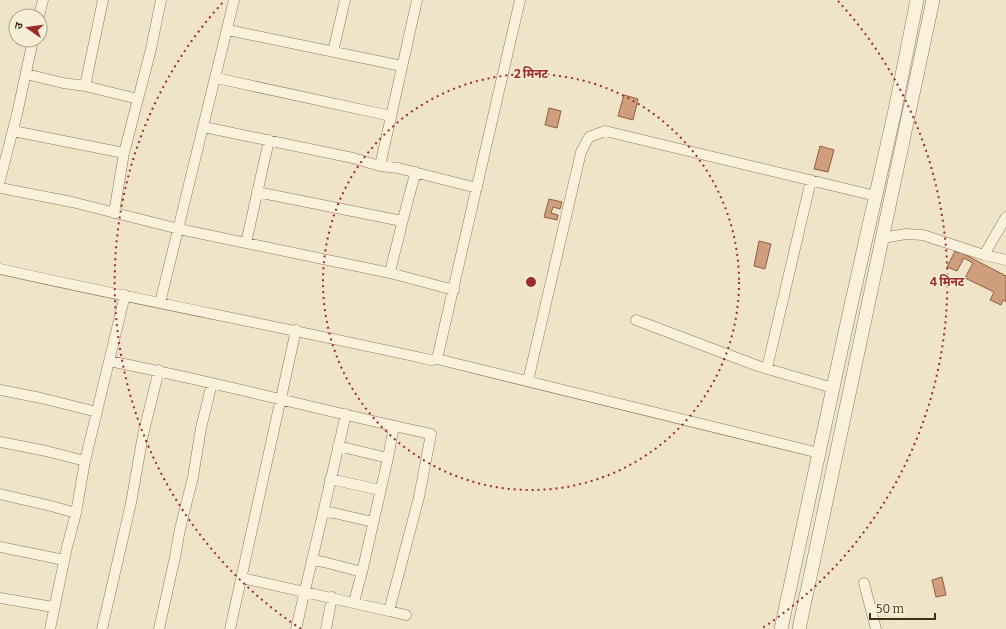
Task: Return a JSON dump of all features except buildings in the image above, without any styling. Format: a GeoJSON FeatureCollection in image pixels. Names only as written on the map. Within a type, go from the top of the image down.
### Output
{"type":"FeatureCollection","features":[{"type":"Feature","properties":{"kind":"street"},"geometry":{"type":"LineString","coordinates":[[85,86],[103,0]]}},
{"type":"Feature","properties":{"kind":"street"},"geometry":{"type":"LineString","coordinates":[[114,213],[124,153],[151,49],[161,0]]}},
{"type":"Feature","properties":{"kind":"street"},"geometry":{"type":"LineString","coordinates":[[160,303],[228,30],[234,0]]}},
{"type":"Feature","properties":{"kind":"street"},"geometry":{"type":"LineString","coordinates":[[380,166],[417,0]]}},
{"type":"Feature","properties":{"kind":"street"},"geometry":{"type":"LineString","coordinates":[[437,359],[520,0]]}},
{"type":"Feature","properties":{"kind":"street"},"geometry":{"type":"LineString","coordinates":[[781,629],[895,110],[917,0]]}},
{"type":"Feature","properties":{"kind":"street"},"geometry":{"type":"LineString","coordinates":[[799,629],[933,0]]}},
{"type":"Feature","properties":{"kind":"street"},"geometry":{"type":"LineString","coordinates":[[333,52],[341,1]]}},
{"type":"Feature","properties":{"kind":"street"},"geometry":{"type":"LineString","coordinates":[[228,30],[402,66]]}},
{"type":"Feature","properties":{"kind":"street"},"geometry":{"type":"LineString","coordinates":[[0,180],[31,48]]}},
{"type":"Feature","properties":{"kind":"street"},"geometry":{"type":"LineString","coordinates":[[26,74],[138,98]]}},
{"type":"Feature","properties":{"kind":"street"},"geometry":{"type":"LineString","coordinates":[[216,78],[391,116]]}},
{"type":"Feature","properties":{"kind":"street"},"geometry":{"type":"LineString","coordinates":[[204,127],[353,158],[380,166],[416,172],[477,188]]}},
{"type":"Feature","properties":{"kind":"street"},"geometry":{"type":"LineString","coordinates":[[12,131],[124,153]]}},
{"type":"Feature","properties":{"kind":"street"},"geometry":{"type":"LineString","coordinates":[[528,381],[581,152],[589,137],[605,131],[876,196]]}},
{"type":"Feature","properties":{"kind":"street"},"geometry":{"type":"LineString","coordinates":[[246,243],[269,140]]}},
{"type":"Feature","properties":{"kind":"street"},"geometry":{"type":"LineString","coordinates":[[390,273],[393,255],[416,172]]}},
{"type":"Feature","properties":{"kind":"street"},"geometry":{"type":"LineString","coordinates":[[766,368],[811,180]]}},
{"type":"Feature","properties":{"kind":"street"},"geometry":{"type":"LineString","coordinates":[[0,188],[50,196],[179,229],[390,273],[454,290]]}},
{"type":"Feature","properties":{"kind":"street"},"geometry":{"type":"LineString","coordinates":[[257,192],[402,221]]}},
{"type":"Feature","properties":{"kind":"street"},"geometry":{"type":"LineString","coordinates":[[984,255],[1006,217]]}},
{"type":"Feature","properties":{"kind":"street"},"geometry":{"type":"LineString","coordinates":[[882,238],[906,234],[923,235],[984,255],[1006,260]]}},
{"type":"Feature","properties":{"kind":"street"},"geometry":{"type":"LineString","coordinates":[[0,269],[208,314],[296,330],[431,360],[437,359],[819,453]]}},
{"type":"Feature","properties":{"kind":"street"},"geometry":{"type":"LineString","coordinates":[[50,629],[53,607],[76,513],[85,461],[125,295]]}},
{"type":"Feature","properties":{"kind":"street"},"geometry":{"type":"LineString","coordinates":[[636,320],[766,368],[833,388]]}},
{"type":"Feature","properties":{"kind":"street"},"geometry":{"type":"LineString","coordinates":[[230,629],[296,330]]}},
{"type":"Feature","properties":{"kind":"street"},"geometry":{"type":"LineString","coordinates":[[109,361],[159,370],[431,434],[419,498],[389,611]]}},
{"type":"Feature","properties":{"kind":"street"},"geometry":{"type":"LineString","coordinates":[[102,629],[131,503],[143,435],[159,370]]}},
{"type":"Feature","properties":{"kind":"street"},"geometry":{"type":"LineString","coordinates":[[159,629],[180,529],[193,477],[201,428],[212,383]]}},
{"type":"Feature","properties":{"kind":"street"},"geometry":{"type":"LineString","coordinates":[[0,390],[97,412]]}},
{"type":"Feature","properties":{"kind":"street"},"geometry":{"type":"LineString","coordinates":[[296,629],[346,414]]}},
{"type":"Feature","properties":{"kind":"street"},"geometry":{"type":"LineString","coordinates":[[354,602],[388,458],[394,426]]}},
{"type":"Feature","properties":{"kind":"street"},"geometry":{"type":"LineString","coordinates":[[0,442],[46,451],[85,461]]}},
{"type":"Feature","properties":{"kind":"street"},"geometry":{"type":"LineString","coordinates":[[338,446],[388,458]]}},
{"type":"Feature","properties":{"kind":"street"},"geometry":{"type":"LineString","coordinates":[[330,479],[380,490]]}},
{"type":"Feature","properties":{"kind":"street"},"geometry":{"type":"LineString","coordinates":[[0,494],[76,513]]}},
{"type":"Feature","properties":{"kind":"street"},"geometry":{"type":"LineString","coordinates":[[324,512],[373,522]]}},
{"type":"Feature","properties":{"kind":"street"},"geometry":{"type":"LineString","coordinates":[[0,547],[64,560]]}},
{"type":"Feature","properties":{"kind":"street"},"geometry":{"type":"LineString","coordinates":[[312,560],[362,572]]}},
{"type":"Feature","properties":{"kind":"street"},"geometry":{"type":"LineString","coordinates":[[242,578],[354,602],[406,615]]}},
{"type":"Feature","properties":{"kind":"street"},"geometry":{"type":"LineString","coordinates":[[864,583],[876,629]]}},
{"type":"Feature","properties":{"kind":"street"},"geometry":{"type":"LineString","coordinates":[[0,598],[34,605],[53,607]]}},
{"type":"Feature","properties":{"kind":"street"},"geometry":{"type":"LineString","coordinates":[[326,629],[332,598]]}}]}
